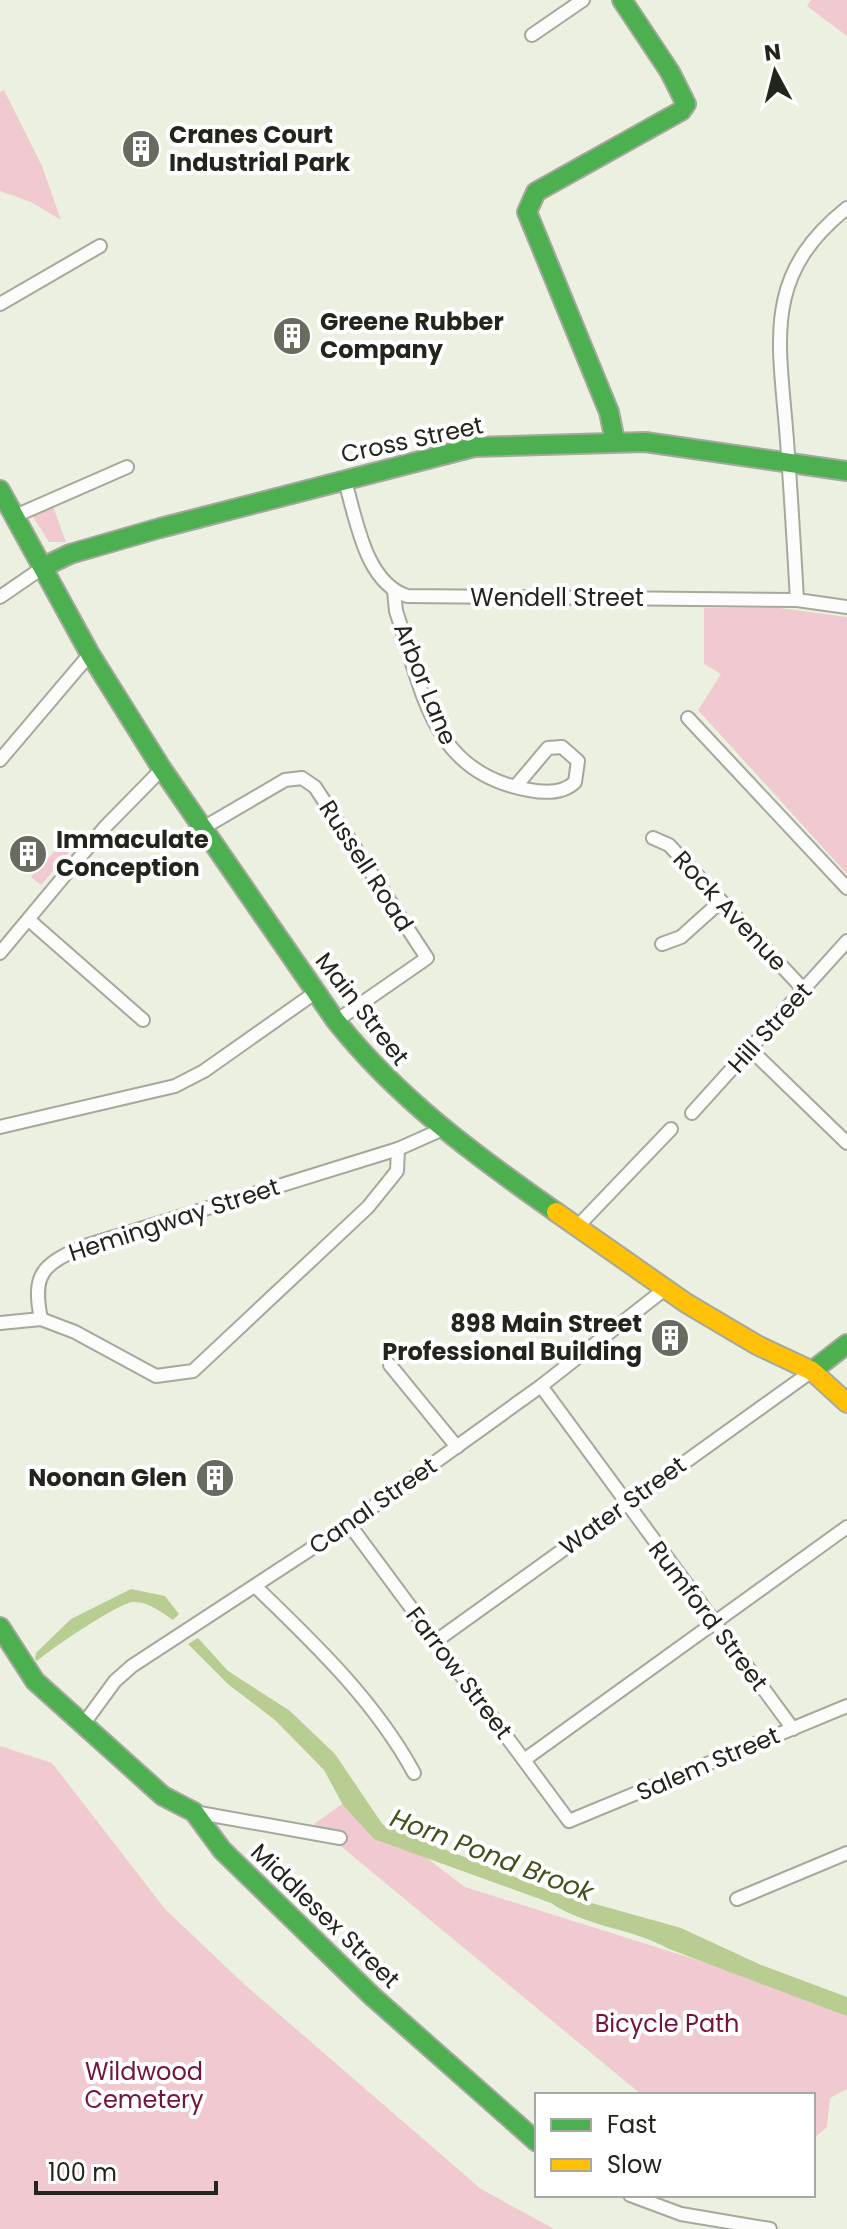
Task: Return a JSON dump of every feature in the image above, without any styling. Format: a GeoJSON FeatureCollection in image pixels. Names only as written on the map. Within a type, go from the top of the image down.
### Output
{"type":"FeatureCollection","features":[{"type":"Feature","properties":{"kind":"street"},"geometry":{"type":"LineString","coordinates":[[532,35],[583,0]]}},
{"type":"Feature","properties":{"kind":"street"},"geometry":{"type":"LineString","coordinates":[[615,441],[609,412],[528,221],[530,200],[538,191],[681,111],[686,104],[668,68],[622,0]]}},
{"type":"Feature","properties":{"kind":"street"},"geometry":{"type":"LineString","coordinates":[[797,600],[777,346],[785,297],[795,264],[818,231],[847,208]]}},
{"type":"Feature","properties":{"kind":"street"},"geometry":{"type":"LineString","coordinates":[[0,304],[100,246]]}},
{"type":"Feature","properties":{"kind":"street","name":"Cross Street"},"geometry":{"type":"LineString","coordinates":[[45,566],[104,544],[466,448],[615,441],[847,471]]}},
{"type":"Feature","properties":{"kind":"street"},"geometry":{"type":"LineString","coordinates":[[15,516],[127,467]]}},
{"type":"Feature","properties":{"kind":"street"},"geometry":{"type":"LineString","coordinates":[[344,478],[373,563],[394,591]]}},
{"type":"Feature","properties":{"kind":"street","name":"Main Street"},"geometry":{"type":"LineString","coordinates":[[0,490],[45,566],[90,654],[162,769],[336,1021],[394,1088],[443,1129],[665,1289],[757,1345],[812,1371],[847,1403]]}},
{"type":"Feature","properties":{"kind":"street"},"geometry":{"type":"LineString","coordinates":[[0,597],[45,566]]}},
{"type":"Feature","properties":{"kind":"street","name":"Wendell Street"},"geometry":{"type":"LineString","coordinates":[[394,591],[418,598],[797,600],[847,607]]}},
{"type":"Feature","properties":{"kind":"street","name":"Arbor Lane"},"geometry":{"type":"LineString","coordinates":[[394,591],[396,611],[441,734],[467,767],[515,787],[535,791],[564,790],[578,775],[578,761],[562,747],[548,748],[515,787]]}},
{"type":"Feature","properties":{"kind":"street"},"geometry":{"type":"LineString","coordinates":[[0,760],[90,654]]}},
{"type":"Feature","properties":{"kind":"street"},"geometry":{"type":"LineString","coordinates":[[688,718],[847,888]]}},
{"type":"Feature","properties":{"kind":"street"},"geometry":{"type":"LineString","coordinates":[[0,953],[105,827],[162,769]]}},
{"type":"Feature","properties":{"kind":"street","name":"Russell Road"},"geometry":{"type":"LineString","coordinates":[[203,828],[285,780],[302,778],[315,787],[427,958],[336,1021]]}},
{"type":"Feature","properties":{"kind":"street","name":"Rock Avenue"},"geometry":{"type":"LineString","coordinates":[[653,838],[669,845],[804,990]]}},
{"type":"Feature","properties":{"kind":"street"},"geometry":{"type":"LineString","coordinates":[[662,944],[681,937],[720,902]]}},
{"type":"Feature","properties":{"kind":"street"},"geometry":{"type":"LineString","coordinates":[[29,920],[143,1020]]}},
{"type":"Feature","properties":{"kind":"street","name":"Hill Street"},"geometry":{"type":"LineString","coordinates":[[692,1113],[847,941]]}},
{"type":"Feature","properties":{"kind":"street"},"geometry":{"type":"LineString","coordinates":[[0,1127],[175,1086],[204,1071],[316,992]]}},
{"type":"Feature","properties":{"kind":"street"},"geometry":{"type":"LineString","coordinates":[[750,1049],[847,1143]]}},
{"type":"Feature","properties":{"kind":"street","name":"Hemingway Street"},"geometry":{"type":"LineString","coordinates":[[41,1319],[35,1290],[49,1262],[82,1247],[398,1149],[443,1129]]}},
{"type":"Feature","properties":{"kind":"street"},"geometry":{"type":"LineString","coordinates":[[577,1227],[671,1129]]}},
{"type":"Feature","properties":{"kind":"street"},"geometry":{"type":"LineString","coordinates":[[0,1323],[41,1319],[75,1332],[156,1376],[175,1376],[193,1371],[368,1207],[397,1171],[398,1149]]}},
{"type":"Feature","properties":{"kind":"street","name":"Canal Street"},"geometry":{"type":"LineString","coordinates":[[85,1722],[115,1681],[132,1666],[349,1524],[541,1386],[665,1289]]}},
{"type":"Feature","properties":{"kind":"street"},"geometry":{"type":"LineString","coordinates":[[812,1371],[847,1344]]}},
{"type":"Feature","properties":{"kind":"street"},"geometry":{"type":"LineString","coordinates":[[390,1365],[457,1447]]}},
{"type":"Feature","properties":{"kind":"street","name":"Water Street"},"geometry":{"type":"LineString","coordinates":[[436,1641],[812,1371]]}},
{"type":"Feature","properties":{"kind":"street","name":"Rumford Street"},"geometry":{"type":"LineString","coordinates":[[541,1386],[793,1729]]}},
{"type":"Feature","properties":{"kind":"street","name":"Farrow Street"},"geometry":{"type":"LineString","coordinates":[[349,1524],[569,1821]]}},
{"type":"Feature","properties":{"kind":"street"},"geometry":{"type":"LineString","coordinates":[[524,1760],[847,1527]]}},
{"type":"Feature","properties":{"kind":"street"},"geometry":{"type":"LineString","coordinates":[[256,1587],[299,1629],[391,1730],[414,1773]]}},
{"type":"Feature","properties":{"kind":"street","name":"Middlesex Street"},"geometry":{"type":"LineString","coordinates":[[3,1638],[35,1681],[85,1722],[163,1796],[194,1812],[222,1850],[372,1996],[535,2140]]}},
{"type":"Feature","properties":{"kind":"street","name":"Salem Street"},"geometry":{"type":"LineString","coordinates":[[569,1821],[847,1706]]}},
{"type":"Feature","properties":{"kind":"street"},"geometry":{"type":"LineString","coordinates":[[194,1812],[340,1838]]}},
{"type":"Feature","properties":{"kind":"street"},"geometry":{"type":"LineString","coordinates":[[737,1899],[847,1853]]}},
{"type":"Feature","properties":{"kind":"street"},"geometry":{"type":"LineString","coordinates":[[635,2197],[681,2214],[770,2229]]}},
{"type":"Feature","properties":{"kind":"green space"},"geometry":{"type":"Polygon","coordinates":[[[811,0],[847,0],[847,36],[807,6],[811,0]]]}},
{"type":"Feature","properties":{"kind":"green space"},"geometry":{"type":"Polygon","coordinates":[[[4,90],[42,166],[61,220],[31,202],[0,191],[0,92],[4,90]]]}},
{"type":"Feature","properties":{"kind":"green space"},"geometry":{"type":"Polygon","coordinates":[[[51,501],[66,542],[49,542],[30,512],[51,501]]]}},
{"type":"Feature","properties":{"kind":"green space"},"geometry":{"type":"Polygon","coordinates":[[[704,608],[780,608],[847,617],[847,874],[698,710],[721,674],[704,664],[704,608]]]}},
{"type":"Feature","properties":{"kind":"green space"},"geometry":{"type":"Polygon","coordinates":[[[60,845],[69,852],[41,885],[31,877],[60,845]]]}},
{"type":"Feature","properties":{"kind":"green space","name":"Wildwood Cemetery"},"geometry":{"type":"Polygon","coordinates":[[[0,1746],[52,1763],[165,1909],[244,1984],[481,2189],[554,2229],[0,2229],[0,1746]]]}},
{"type":"Feature","properties":{"kind":"green space","name":"Bicycle Path"},"geometry":{"type":"Polygon","coordinates":[[[349,1799],[465,1887],[847,2007],[847,2089],[830,2098],[827,2127],[815,2137],[815,2093],[640,2093],[314,1824],[349,1799]]]}},
{"type":"Feature","properties":{"kind":"shaded area"},"geometry":{"type":"Polygon","coordinates":[[[131,1589],[165,1596],[179,1614],[173,1620],[144,1603],[125,1604],[85,1627],[37,1661],[35,1659],[36,1653],[71,1619],[131,1589]]]}},
{"type":"Feature","properties":{"kind":"shaded area","name":"Horn Pond Brook"},"geometry":{"type":"Polygon","coordinates":[[[198,1638],[228,1671],[290,1711],[335,1754],[383,1825],[556,1893],[681,1928],[761,1965],[847,1997],[847,2016],[374,1839],[343,1805],[324,1770],[275,1720],[229,1685],[188,1644],[198,1638]]]}},
{"type":"Feature","properties":{"kind":"traffic: fast"},"geometry":{"type":"LineString","coordinates":[[615,441],[609,412],[527,212],[536,192],[681,111],[686,104],[670,72],[622,0]]}},
{"type":"Feature","properties":{"kind":"traffic: fast"},"geometry":{"type":"LineString","coordinates":[[45,566],[70,554],[160,528],[474,447],[645,442],[847,471]]}},
{"type":"Feature","properties":{"kind":"traffic: fast"},"geometry":{"type":"LineString","coordinates":[[0,490],[90,654],[162,769],[336,1021],[411,1101],[467,1147],[556,1212]]}},
{"type":"Feature","properties":{"kind":"traffic: fast"},"geometry":{"type":"LineString","coordinates":[[812,1371],[847,1344]]}},
{"type":"Feature","properties":{"kind":"traffic: fast"},"geometry":{"type":"LineString","coordinates":[[0,1627],[35,1681],[163,1796],[194,1812],[222,1850],[372,1996],[535,2140]]}},
{"type":"Feature","properties":{"kind":"traffic: slow"},"geometry":{"type":"LineString","coordinates":[[556,1212],[686,1303],[757,1345],[812,1371],[847,1403]]}},
{"type":"Feature","properties":{"kind":"place","name":"Cranes Court Industrial Park"},"geometry":{"type":"Point","coordinates":[141,149]}},
{"type":"Feature","properties":{"kind":"place","name":"Greene Rubber Company"},"geometry":{"type":"Point","coordinates":[292,336]}},
{"type":"Feature","properties":{"kind":"place","name":"Immaculate Conception"},"geometry":{"type":"Point","coordinates":[28,854]}},
{"type":"Feature","properties":{"kind":"place","name":"898 Main Street Professional Building"},"geometry":{"type":"Point","coordinates":[670,1338]}},
{"type":"Feature","properties":{"kind":"place","name":"Noonan Glen"},"geometry":{"type":"Point","coordinates":[215,1478]}}]}
